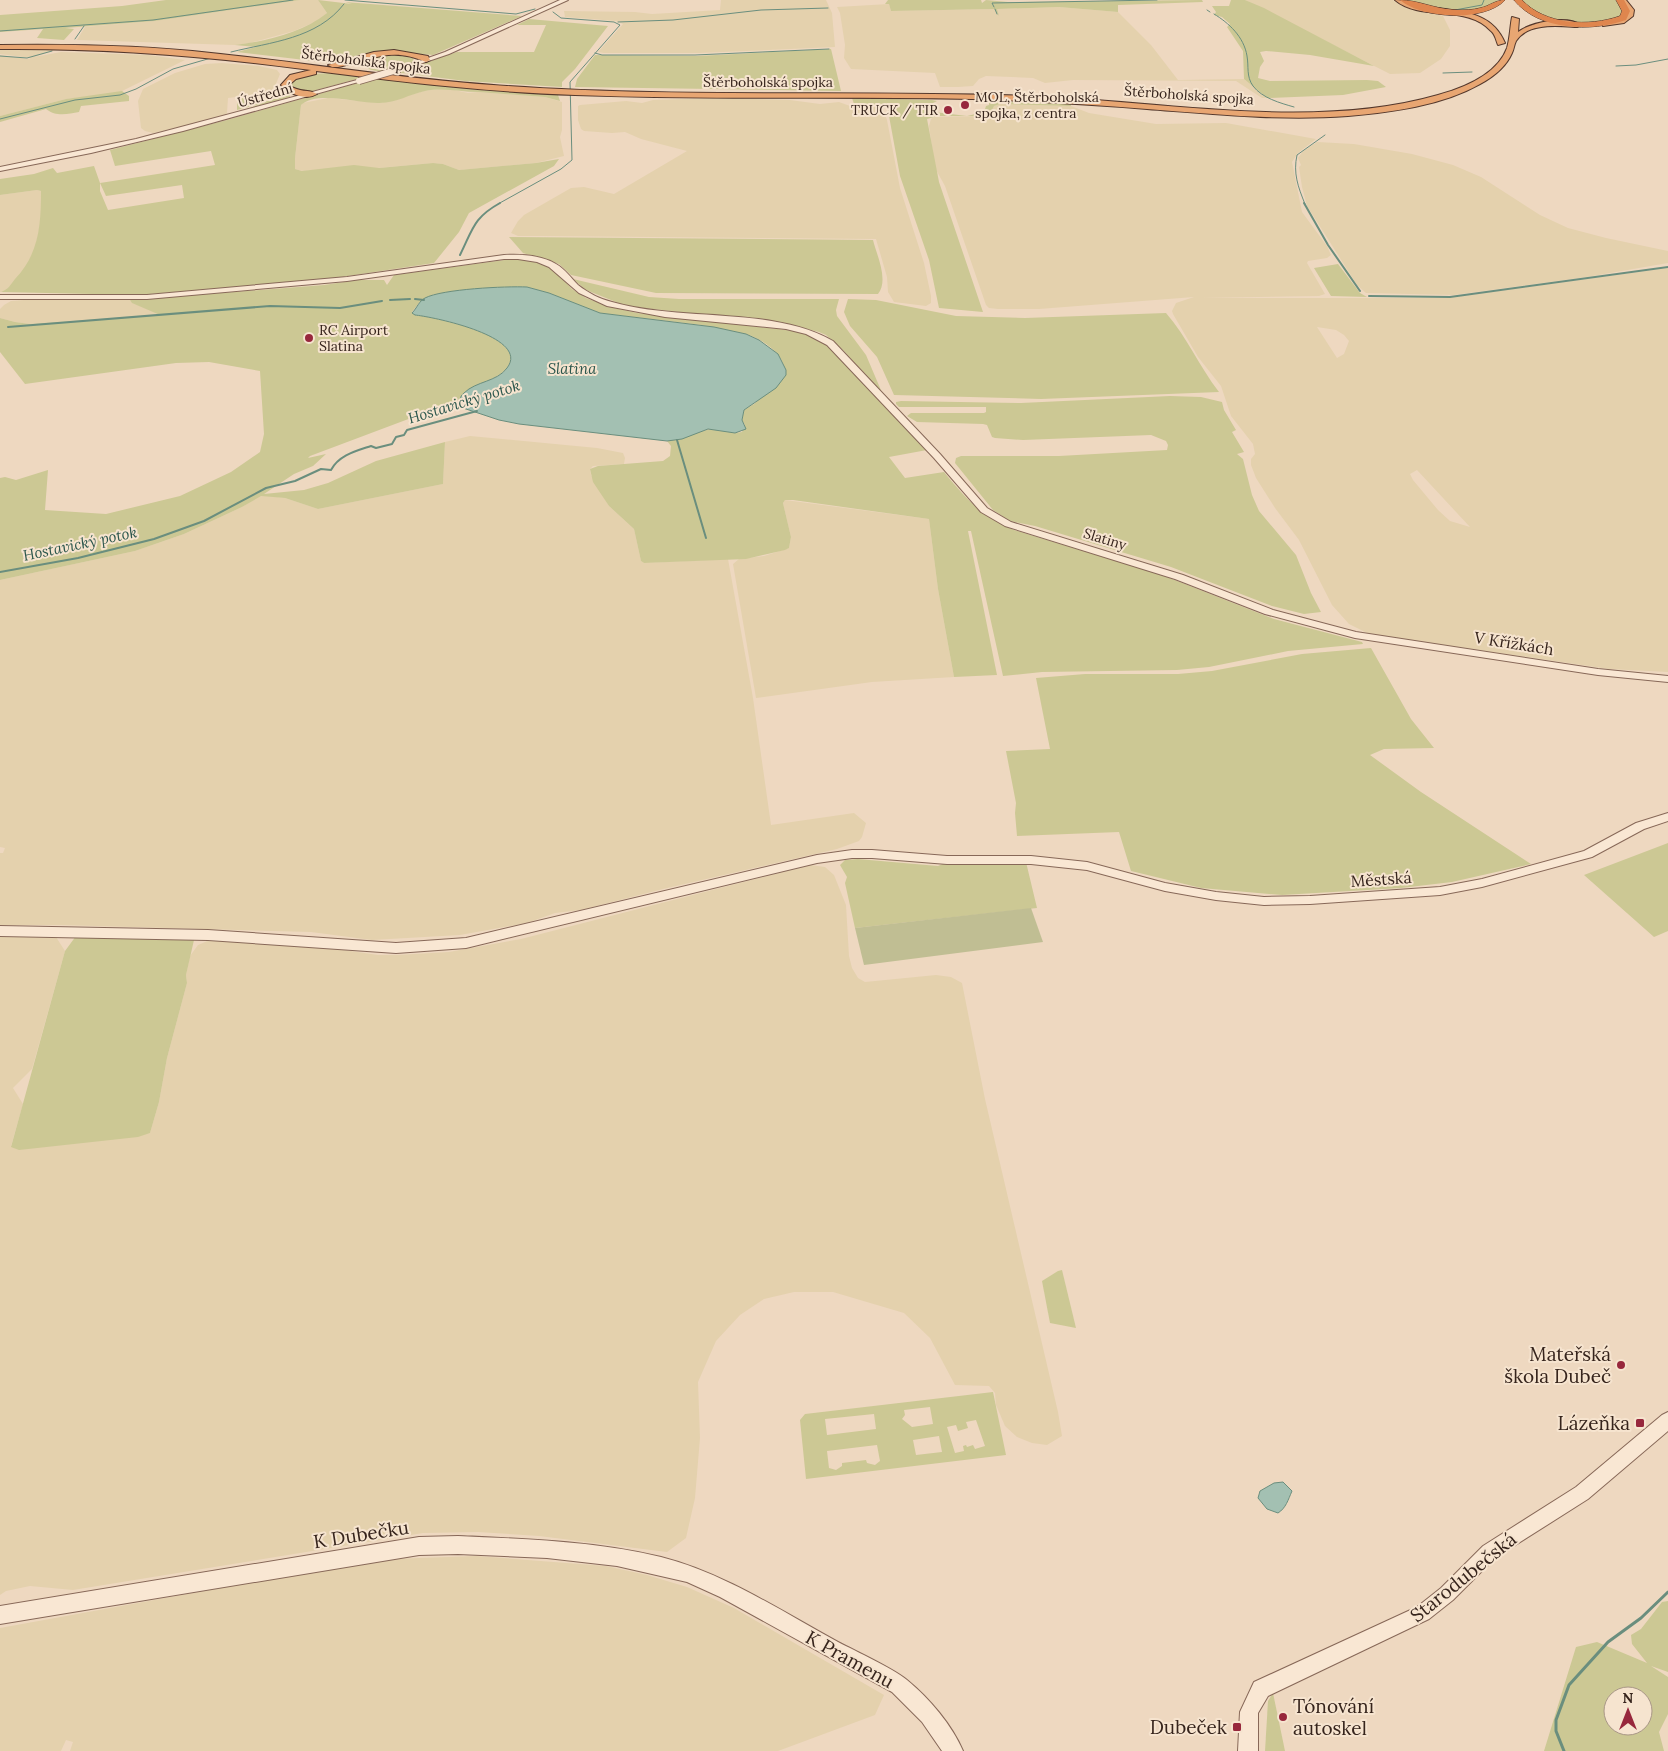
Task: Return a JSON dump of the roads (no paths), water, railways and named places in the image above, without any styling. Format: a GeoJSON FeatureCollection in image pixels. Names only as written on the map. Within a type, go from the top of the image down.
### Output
{"type":"FeatureCollection","features":[{"type":"Feature","properties":{"kind":"highway"},"geometry":{"type":"LineString","coordinates":[[1399,0],[1421,9],[1481,21],[1495,30],[1501,43]]}},
{"type":"Feature","properties":{"kind":"highway"},"geometry":{"type":"LineString","coordinates":[[1404,0],[1426,8],[1463,12],[1488,10],[1503,0]]}},
{"type":"Feature","properties":{"kind":"highway"},"geometry":{"type":"LineString","coordinates":[[1503,0],[1504,10]]}},
{"type":"Feature","properties":{"kind":"highway"},"geometry":{"type":"LineString","coordinates":[[1516,0],[1536,15],[1574,23],[1597,24],[1614,21],[1624,16],[1622,2]]}},
{"type":"Feature","properties":{"kind":"highway"},"geometry":{"type":"LineString","coordinates":[[1512,41],[1516,0]]}},
{"type":"Feature","properties":{"kind":"highway"},"geometry":{"type":"LineString","coordinates":[[1512,41],[1524,29],[1537,25],[1599,25],[1621,21],[1630,14],[1622,2]]}},
{"type":"Feature","properties":{"kind":"highway","name":"Štěrboholská spojka"},"geometry":{"type":"LineString","coordinates":[[1422,100],[1459,87],[1482,75],[1495,60],[1501,43],[1503,27]]}},
{"type":"Feature","properties":{"kind":"highway","name":"Štěrboholská spojka"},"geometry":{"type":"LineString","coordinates":[[0,46],[93,45],[164,49],[473,84],[576,92],[1007,98],[1287,114],[1368,111],[1422,100],[1467,88],[1488,75],[1505,58],[1512,41]]}},
{"type":"Feature","properties":{"kind":"highway","name":"Štěrboholská spojka"},"geometry":{"type":"LineString","coordinates":[[0,46],[142,50],[256,60],[461,86],[563,91]]}},
{"type":"Feature","properties":{"kind":"highway"},"geometry":{"type":"LineString","coordinates":[[300,63],[341,64],[376,54],[391,52],[419,60],[438,56]]}},
{"type":"Feature","properties":{"kind":"highway"},"geometry":{"type":"LineString","coordinates":[[390,75],[365,69],[361,66],[361,63],[368,58],[386,54],[404,54],[419,60]]}},
{"type":"Feature","properties":{"kind":"highway"},"geometry":{"type":"LineString","coordinates":[[256,60],[287,70],[289,74],[282,85],[302,96]]}},
{"type":"Feature","properties":{"kind":"highway"},"geometry":{"type":"LineString","coordinates":[[302,96],[287,88],[286,82],[295,76],[310,73],[353,73]]}},
{"type":"Feature","properties":{"kind":"street"},"geometry":{"type":"LineString","coordinates":[[438,56],[565,0]]}},
{"type":"Feature","properties":{"kind":"street","name":"Ústřední"},"geometry":{"type":"LineString","coordinates":[[0,169],[138,141],[359,81],[400,69],[419,60]]}},
{"type":"Feature","properties":{"kind":"street","name":"Slatiny"},"geometry":{"type":"LineString","coordinates":[[0,297],[147,297],[347,279],[504,257],[526,257],[552,265],[577,288],[597,299],[620,307],[650,312],[784,326],[814,334],[830,343],[937,456],[969,494],[994,517],[1025,529],[1179,577],[1269,612],[1355,635]]}},
{"type":"Feature","properties":{"kind":"street","name":"V Křížkách"},"geometry":{"type":"LineString","coordinates":[[1355,635],[1598,672],[1668,679]]}},
{"type":"Feature","properties":{"kind":"street","name":"Městská"},"geometry":{"type":"LineString","coordinates":[[0,931],[208,935],[396,948],[466,943],[834,856],[872,854],[940,860],[1031,860],[1087,866],[1164,887],[1254,900],[1310,900],[1424,893],[1482,883],[1574,860],[1598,850],[1646,823],[1668,817]]}},
{"type":"Feature","properties":{"kind":"street","name":"Starodubečská"},"geometry":{"type":"LineString","coordinates":[[1248,1751],[1249,1712],[1257,1694],[1267,1685],[1423,1613],[1447,1594],[1489,1552],[1589,1488],[1668,1420]]}},
{"type":"Feature","properties":{"kind":"street","name":"K Dubečku"},"geometry":{"type":"LineString","coordinates":[[0,1616],[400,1549],[441,1545],[547,1549],[617,1557],[688,1574],[726,1591]]}},
{"type":"Feature","properties":{"kind":"street","name":"K Pramenu"},"geometry":{"type":"LineString","coordinates":[[726,1591],[899,1685],[919,1702],[935,1722],[953,1751]]}},
{"type":"Feature","properties":{"kind":"water","name":"Slatina"},"geometry":{"type":"Polygon","coordinates":[[[527,287],[549,293],[600,313],[714,327],[746,334],[759,340],[778,354],[786,370],[786,375],[776,388],[744,410],[742,420],[746,429],[735,433],[708,429],[682,439],[667,441],[519,424],[499,420],[460,407],[462,395],[474,386],[503,373],[511,357],[505,347],[493,338],[459,324],[412,313],[423,299],[445,292],[527,287]]]}},
{"type":"Feature","properties":{"kind":"water"},"geometry":{"type":"Polygon","coordinates":[[[1283,1482],[1292,1491],[1285,1506],[1278,1513],[1267,1509],[1258,1498],[1260,1491],[1274,1483],[1283,1482]]]}},
{"type":"Feature","properties":{"kind":"waterway"},"geometry":{"type":"LineString","coordinates":[[0,31],[153,20],[293,0]]}},
{"type":"Feature","properties":{"kind":"waterway","name":"Hostavický potok"},"geometry":{"type":"LineString","coordinates":[[345,0],[516,14],[535,9]]}},
{"type":"Feature","properties":{"kind":"waterway"},"geometry":{"type":"LineString","coordinates":[[994,7],[992,3],[1157,0]]}},
{"type":"Feature","properties":{"kind":"waterway"},"geometry":{"type":"LineString","coordinates":[[1455,10],[1482,5],[1484,0]]}},
{"type":"Feature","properties":{"kind":"waterway"},"geometry":{"type":"LineString","coordinates":[[231,52],[277,42],[307,32],[333,16],[344,4]]}},
{"type":"Feature","properties":{"kind":"waterway"},"geometry":{"type":"LineString","coordinates":[[618,22],[673,20],[761,10],[828,8]]}},
{"type":"Feature","properties":{"kind":"waterway"},"geometry":{"type":"LineString","coordinates":[[995,9],[997,14]]}},
{"type":"Feature","properties":{"kind":"waterway","name":"Hostavický potok"},"geometry":{"type":"LineString","coordinates":[[553,12],[561,18],[614,22],[620,25],[595,53]]}},
{"type":"Feature","properties":{"kind":"waterway"},"geometry":{"type":"LineString","coordinates":[[1214,14],[1230,26],[1243,43],[1247,56],[1249,79],[1253,86],[1266,97],[1294,107]]}},
{"type":"Feature","properties":{"kind":"waterway"},"geometry":{"type":"LineString","coordinates":[[75,39],[84,26]]}},
{"type":"Feature","properties":{"kind":"waterway"},"geometry":{"type":"LineString","coordinates":[[595,53],[602,55],[695,55],[829,49]]}},
{"type":"Feature","properties":{"kind":"waterway"},"geometry":{"type":"LineString","coordinates":[[0,56],[27,58],[52,51]]}},
{"type":"Feature","properties":{"kind":"waterway","name":"Hostavický potok"},"geometry":{"type":"LineString","coordinates":[[498,204],[561,169],[572,160],[570,82],[595,53]]}},
{"type":"Feature","properties":{"kind":"waterway"},"geometry":{"type":"LineString","coordinates":[[0,119],[75,100],[120,95],[136,89],[173,69],[211,58]]}},
{"type":"Feature","properties":{"kind":"waterway"},"geometry":{"type":"LineString","coordinates":[[1616,66],[1636,65],[1668,59]]}},
{"type":"Feature","properties":{"kind":"waterway"},"geometry":{"type":"LineString","coordinates":[[1443,73],[1472,72]]}},
{"type":"Feature","properties":{"kind":"waterway"},"geometry":{"type":"LineString","coordinates":[[1305,204],[1297,180],[1297,155],[1325,135]]}},
{"type":"Feature","properties":{"kind":"waterway","name":"Hostavický potok"},"geometry":{"type":"LineString","coordinates":[[460,255],[479,219],[500,203]]}},
{"type":"Feature","properties":{"kind":"waterway"},"geometry":{"type":"LineString","coordinates":[[1304,203],[1328,245],[1360,291]]}},
{"type":"Feature","properties":{"kind":"waterway"},"geometry":{"type":"LineString","coordinates":[[1369,296],[1450,297],[1668,267]]}},
{"type":"Feature","properties":{"kind":"waterway"},"geometry":{"type":"LineString","coordinates":[[390,300],[410,299]]}},
{"type":"Feature","properties":{"kind":"waterway"},"geometry":{"type":"LineString","coordinates":[[415,299],[424,300]]}},
{"type":"Feature","properties":{"kind":"waterway"},"geometry":{"type":"LineString","coordinates":[[8,327],[270,306],[340,308],[382,301]]}},
{"type":"Feature","properties":{"kind":"waterway","name":"Hostavický potok"},"geometry":{"type":"LineString","coordinates":[[0,572],[78,558],[154,539],[204,521],[266,488],[295,481],[321,469],[331,470],[343,457],[354,452],[371,446],[376,448],[392,444],[396,437],[404,435],[407,430],[477,411]]}},
{"type":"Feature","properties":{"kind":"waterway"},"geometry":{"type":"LineString","coordinates":[[677,440],[706,538]]}},
{"type":"Feature","properties":{"kind":"waterway"},"geometry":{"type":"LineString","coordinates":[[1564,1751],[1556,1731],[1556,1720],[1569,1685],[1608,1642],[1641,1618],[1668,1592]]}},
{"type":"Feature","properties":{"kind":"place","name":"MOL, Štěrboholská spojka, z centra"},"geometry":{"type":"Point","coordinates":[965,105]}},
{"type":"Feature","properties":{"kind":"place","name":"TRUCK / TIR"},"geometry":{"type":"Point","coordinates":[948,110]}},
{"type":"Feature","properties":{"kind":"place","name":"RC Airport Slatina"},"geometry":{"type":"Point","coordinates":[309,338]}},
{"type":"Feature","properties":{"kind":"place","name":"Mateřská škola Dubeč"},"geometry":{"type":"Point","coordinates":[1621,1365]}},
{"type":"Feature","properties":{"kind":"place","name":"Lázeňka"},"geometry":{"type":"Point","coordinates":[1640,1423]}},
{"type":"Feature","properties":{"kind":"place","name":"Tónování autoskel"},"geometry":{"type":"Point","coordinates":[1283,1717]}},
{"type":"Feature","properties":{"kind":"place","name":"Dubeček"},"geometry":{"type":"Point","coordinates":[1237,1727]}}]}
